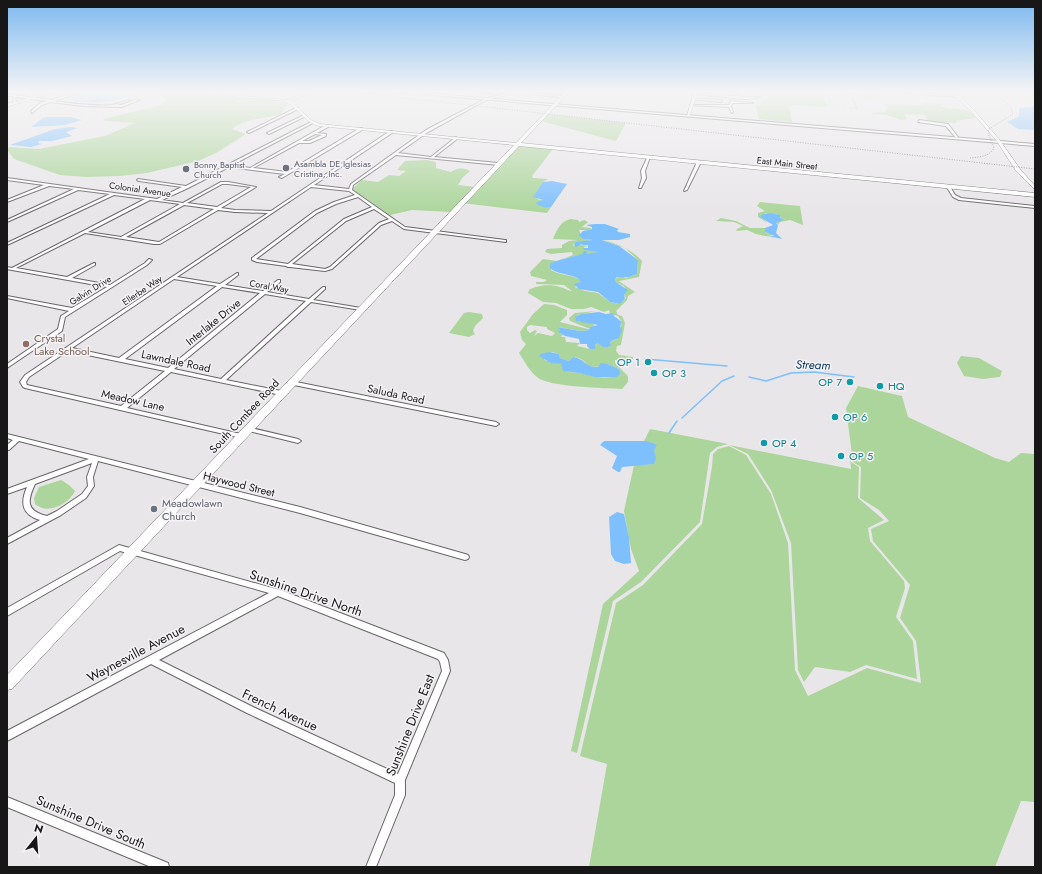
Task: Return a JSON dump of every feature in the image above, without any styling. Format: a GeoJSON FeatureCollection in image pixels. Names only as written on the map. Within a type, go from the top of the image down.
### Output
{"type":"FeatureCollection","features":[{"type":"Feature","properties":{"kind":"main road","name":"East Main Street"},"geometry":{"type":"LineString","coordinates":[[399,133],[1035,195]]}},
{"type":"Feature","properties":{"kind":"main road","name":"South Combee Road"},"geometry":{"type":"LineString","coordinates":[[7,684],[527,133]]}},
{"type":"Feature","properties":{"kind":"main road"},"geometry":{"type":"LineString","coordinates":[[890,133],[1035,144]]}},
{"type":"Feature","properties":{"kind":"main road"},"geometry":{"type":"LineString","coordinates":[[908,133],[998,141]]}},
{"type":"Feature","properties":{"kind":"main road"},"geometry":{"type":"LineString","coordinates":[[991,133],[1018,170],[1035,189]]}},
{"type":"Feature","properties":{"kind":"street"},"geometry":{"type":"LineString","coordinates":[[158,200],[293,133]]}},
{"type":"Feature","properties":{"kind":"street"},"geometry":{"type":"LineString","coordinates":[[251,168],[314,133],[325,135],[309,142],[300,142]]}},
{"type":"Feature","properties":{"kind":"street"},"geometry":{"type":"LineString","coordinates":[[281,177],[355,133]]}},
{"type":"Feature","properties":{"kind":"street","name":"Ellerbe Way"},"geometry":{"type":"LineString","coordinates":[[23,381],[27,376],[390,133]]}},
{"type":"Feature","properties":{"kind":"street"},"geometry":{"type":"LineString","coordinates":[[350,190],[352,186],[425,133]]}},
{"type":"Feature","properties":{"kind":"street"},"geometry":{"type":"LineString","coordinates":[[953,133],[957,137]]}},
{"type":"Feature","properties":{"kind":"street"},"geometry":{"type":"LineString","coordinates":[[432,157],[456,138]]}},
{"type":"Feature","properties":{"kind":"street"},"geometry":{"type":"LineString","coordinates":[[396,154],[498,164]]}},
{"type":"Feature","properties":{"kind":"street"},"geometry":{"type":"LineString","coordinates":[[640,187],[644,178],[643,171],[648,157]]}},
{"type":"Feature","properties":{"kind":"street"},"geometry":{"type":"LineString","coordinates":[[685,190],[699,162]]}},
{"type":"Feature","properties":{"kind":"street"},"geometry":{"type":"LineString","coordinates":[[229,166],[288,173]]}},
{"type":"Feature","properties":{"kind":"street","name":"Colonial Avenue"},"geometry":{"type":"LineString","coordinates":[[7,179],[184,204],[271,212]]}},
{"type":"Feature","properties":{"kind":"street"},"geometry":{"type":"LineString","coordinates":[[139,180],[186,187]]}},
{"type":"Feature","properties":{"kind":"street"},"geometry":{"type":"LineString","coordinates":[[7,185],[17,181]]}},
{"type":"Feature","properties":{"kind":"street"},"geometry":{"type":"LineString","coordinates":[[83,232],[122,238],[158,243],[252,189],[254,186],[226,182],[210,189],[122,238]]}},
{"type":"Feature","properties":{"kind":"street"},"geometry":{"type":"LineString","coordinates":[[7,201],[48,185]]}},
{"type":"Feature","properties":{"kind":"street"},"geometry":{"type":"LineString","coordinates":[[311,186],[350,190],[373,208],[404,228],[433,233],[505,241]]}},
{"type":"Feature","properties":{"kind":"street"},"geometry":{"type":"LineString","coordinates":[[948,186],[954,196],[960,199],[1035,207]]}},
{"type":"Feature","properties":{"kind":"street"},"geometry":{"type":"LineString","coordinates":[[7,221],[78,189]]}},
{"type":"Feature","properties":{"kind":"street"},"geometry":{"type":"LineString","coordinates":[[7,244],[114,194]]}},
{"type":"Feature","properties":{"kind":"street"},"geometry":{"type":"LineString","coordinates":[[357,196],[335,203],[316,212],[253,259],[288,266],[325,270],[331,268],[380,224],[391,220]]}},
{"type":"Feature","properties":{"kind":"street"},"geometry":{"type":"LineString","coordinates":[[9,268],[149,199]]}},
{"type":"Feature","properties":{"kind":"street"},"geometry":{"type":"LineString","coordinates":[[288,266],[345,220],[373,208]]}},
{"type":"Feature","properties":{"kind":"street","name":"Galvin Drive"},"geometry":{"type":"LineString","coordinates":[[7,366],[56,334],[60,330],[63,316],[150,260]]}},
{"type":"Feature","properties":{"kind":"street"},"geometry":{"type":"LineString","coordinates":[[67,278],[94,264]]}},
{"type":"Feature","properties":{"kind":"street"},"geometry":{"type":"LineString","coordinates":[[9,268],[110,286]]}},
{"type":"Feature","properties":{"kind":"street"},"geometry":{"type":"LineString","coordinates":[[120,360],[237,274]]}},
{"type":"Feature","properties":{"kind":"street","name":"Coral Way"},"geometry":{"type":"LineString","coordinates":[[175,278],[361,309]]}},
{"type":"Feature","properties":{"kind":"street","name":"Interlake Drive"},"geometry":{"type":"LineString","coordinates":[[123,408],[278,281]]}},
{"type":"Feature","properties":{"kind":"street"},"geometry":{"type":"LineString","coordinates":[[222,381],[323,288]]}},
{"type":"Feature","properties":{"kind":"street"},"geometry":{"type":"LineString","coordinates":[[7,297],[73,310]]}},
{"type":"Feature","properties":{"kind":"street","name":"Lawndale Road"},"geometry":{"type":"LineString","coordinates":[[68,349],[281,393]]}},
{"type":"Feature","properties":{"kind":"street","name":"Meadow Lane"},"geometry":{"type":"LineString","coordinates":[[23,381],[23,384],[26,386],[123,408],[244,432],[298,440]]}},
{"type":"Feature","properties":{"kind":"street","name":"Saluda Road"},"geometry":{"type":"LineString","coordinates":[[291,383],[496,424]]}},
{"type":"Feature","properties":{"kind":"street","name":"Haywood Street"},"geometry":{"type":"LineString","coordinates":[[7,436],[308,512],[465,557]]}},
{"type":"Feature","properties":{"kind":"street"},"geometry":{"type":"LineString","coordinates":[[7,448],[18,438]]}},
{"type":"Feature","properties":{"kind":"street"},"geometry":{"type":"LineString","coordinates":[[7,492],[96,458]]}},
{"type":"Feature","properties":{"kind":"street"},"geometry":{"type":"LineString","coordinates":[[7,540],[70,506],[89,491],[91,486],[90,476],[96,458]]}},
{"type":"Feature","properties":{"kind":"street"},"geometry":{"type":"LineString","coordinates":[[32,483],[26,499],[26,506],[30,513],[36,517],[46,519]]}},
{"type":"Feature","properties":{"kind":"street","name":"Sunshine Drive North"},"geometry":{"type":"LineString","coordinates":[[7,612],[119,548],[277,593],[441,656],[444,660]]}},
{"type":"Feature","properties":{"kind":"street","name":"Waynesville Avenue"},"geometry":{"type":"LineString","coordinates":[[7,736],[277,593]]}},
{"type":"Feature","properties":{"kind":"street","name":"French Avenue"},"geometry":{"type":"LineString","coordinates":[[151,660],[237,703],[400,780]]}},
{"type":"Feature","properties":{"kind":"street","name":"Sunshine Drive East"},"geometry":{"type":"LineString","coordinates":[[371,867],[400,795],[400,780],[446,671],[444,660]]}},
{"type":"Feature","properties":{"kind":"street","name":"Sunshine Drive South"},"geometry":{"type":"LineString","coordinates":[[7,802],[164,867]]}},
{"type":"Feature","properties":{"kind":"green space"},"geometry":{"type":"Polygon","coordinates":[[[112,133],[246,134],[216,153],[198,161],[147,173],[119,176],[86,177],[60,175],[14,159],[7,150],[9,147],[39,149],[105,136],[112,133]]]}},
{"type":"Feature","properties":{"kind":"green space"},"geometry":{"type":"Polygon","coordinates":[[[585,133],[621,133],[616,141],[585,133]]]}},
{"type":"Feature","properties":{"kind":"green space"},"geometry":{"type":"Polygon","coordinates":[[[519,145],[553,149],[532,176],[533,178],[548,179],[543,182],[537,199],[544,201],[537,202],[546,208],[551,207],[547,213],[462,203],[519,145]]]}},
{"type":"Feature","properties":{"kind":"green space"},"geometry":{"type":"Polygon","coordinates":[[[426,160],[436,162],[436,168],[451,172],[460,168],[470,171],[463,177],[458,185],[474,187],[451,212],[412,210],[390,215],[352,189],[362,180],[378,182],[389,175],[399,176],[406,171],[397,170],[405,161],[426,160]]]}},
{"type":"Feature","properties":{"kind":"green space"},"geometry":{"type":"Polygon","coordinates":[[[760,202],[800,206],[803,225],[790,220],[780,222],[778,225],[776,221],[784,219],[779,217],[780,215],[765,213],[762,218],[768,223],[758,217],[758,213],[765,211],[757,206],[760,202]]]}},
{"type":"Feature","properties":{"kind":"green space"},"geometry":{"type":"Polygon","coordinates":[[[721,218],[736,221],[750,228],[765,228],[766,233],[775,235],[767,235],[768,236],[780,239],[756,234],[747,230],[736,231],[743,226],[734,222],[716,221],[721,218]]]}},
{"type":"Feature","properties":{"kind":"green space"},"geometry":{"type":"Polygon","coordinates":[[[571,219],[578,220],[579,222],[584,220],[588,222],[582,227],[592,228],[589,230],[579,230],[583,239],[593,239],[573,244],[574,246],[582,244],[580,245],[589,246],[584,247],[585,250],[599,252],[569,257],[557,261],[573,255],[572,252],[551,254],[545,252],[547,249],[562,248],[562,245],[569,241],[578,240],[553,239],[559,226],[571,219]]]}},
{"type":"Feature","properties":{"kind":"green space"},"geometry":{"type":"Polygon","coordinates":[[[603,240],[614,243],[625,248],[603,240]]]}},
{"type":"Feature","properties":{"kind":"green space"},"geometry":{"type":"Polygon","coordinates":[[[625,248],[639,257],[642,261],[639,277],[619,281],[635,292],[628,296],[627,300],[616,311],[618,315],[622,316],[625,323],[621,345],[617,346],[616,351],[619,355],[633,357],[633,359],[615,360],[615,363],[628,376],[628,382],[622,389],[554,383],[538,378],[532,373],[519,353],[526,344],[522,340],[520,332],[533,314],[544,304],[554,305],[567,310],[567,315],[560,322],[590,329],[580,331],[558,327],[560,330],[559,333],[563,335],[561,337],[565,337],[566,342],[580,343],[577,346],[590,349],[598,343],[610,344],[611,341],[617,339],[622,322],[618,316],[610,314],[609,310],[604,312],[591,307],[584,309],[571,309],[556,303],[543,302],[528,293],[529,290],[536,287],[556,286],[572,291],[564,285],[536,284],[536,282],[544,282],[547,280],[531,276],[530,272],[543,259],[557,261],[551,264],[551,270],[582,281],[575,287],[585,291],[598,293],[610,302],[620,304],[626,298],[624,295],[627,291],[624,286],[616,282],[615,279],[621,276],[626,278],[637,274],[638,260],[625,248]],[[530,325],[527,327],[527,330],[530,333],[535,330],[537,331],[534,336],[538,333],[552,336],[555,333],[547,329],[547,327],[530,325]],[[552,352],[544,360],[561,364],[568,372],[601,377],[621,374],[619,369],[608,364],[594,367],[590,366],[579,358],[573,357],[569,361],[560,358],[559,354],[552,352]]]}},
{"type":"Feature","properties":{"kind":"green space"},"geometry":{"type":"Polygon","coordinates":[[[596,311],[578,315],[575,318],[579,322],[590,322],[595,326],[590,327],[590,329],[570,321],[569,318],[575,313],[596,311]]]}},
{"type":"Feature","properties":{"kind":"green space"},"geometry":{"type":"Polygon","coordinates":[[[469,312],[482,314],[483,318],[475,326],[473,331],[475,334],[469,337],[449,333],[464,313],[469,312]]]}},
{"type":"Feature","properties":{"kind":"green space"},"geometry":{"type":"Polygon","coordinates":[[[961,356],[979,358],[1002,371],[1000,377],[983,379],[964,376],[957,363],[961,356]]]}},
{"type":"Feature","properties":{"kind":"green space"},"geometry":{"type":"Polygon","coordinates":[[[858,386],[902,396],[908,417],[995,458],[1009,462],[1021,453],[1035,454],[1035,802],[1021,801],[995,867],[589,867],[607,764],[580,756],[616,603],[643,585],[702,524],[713,454],[718,449],[729,446],[746,455],[771,494],[788,543],[795,670],[808,696],[867,668],[921,683],[916,641],[900,618],[910,585],[873,541],[871,529],[889,521],[879,510],[860,498],[861,467],[853,462],[846,408],[858,386]]]}},
{"type":"Feature","properties":{"kind":"green space"},"geometry":{"type":"Polygon","coordinates":[[[650,429],[728,444],[717,447],[710,453],[700,522],[641,582],[613,601],[577,753],[571,751],[603,604],[639,571],[631,549],[624,511],[634,465],[654,464],[655,461],[654,452],[651,446],[647,441],[644,441],[650,429]]]}},
{"type":"Feature","properties":{"kind":"green space"},"geometry":{"type":"Polygon","coordinates":[[[729,445],[851,469],[849,449],[851,462],[859,467],[858,498],[884,520],[868,528],[870,541],[904,581],[905,588],[896,617],[913,641],[917,679],[866,665],[850,672],[815,667],[804,682],[798,670],[791,543],[771,490],[748,454],[729,445]]]}},
{"type":"Feature","properties":{"kind":"green space"},"geometry":{"type":"Polygon","coordinates":[[[61,480],[75,491],[72,496],[57,507],[45,509],[35,504],[34,498],[39,487],[61,480]]]}},
{"type":"Feature","properties":{"kind":"water"},"geometry":{"type":"Polygon","coordinates":[[[44,133],[67,133],[72,136],[52,141],[39,141],[38,143],[42,144],[31,147],[10,145],[44,133]]]}},
{"type":"Feature","properties":{"kind":"water"},"geometry":{"type":"Polygon","coordinates":[[[552,181],[567,184],[551,207],[546,208],[536,204],[537,202],[543,200],[533,197],[543,182],[552,181]]]}},
{"type":"Feature","properties":{"kind":"water"},"geometry":{"type":"Polygon","coordinates":[[[770,213],[780,215],[780,218],[784,219],[776,223],[778,225],[776,233],[782,239],[765,235],[775,236],[765,232],[765,228],[773,225],[760,217],[763,214],[770,213]]]}},
{"type":"Feature","properties":{"kind":"water"},"geometry":{"type":"Polygon","coordinates":[[[605,224],[619,229],[617,230],[618,232],[630,234],[630,237],[619,240],[602,240],[619,246],[638,260],[637,274],[629,277],[617,277],[615,279],[616,282],[628,290],[624,295],[625,299],[620,304],[610,302],[598,292],[579,289],[574,284],[581,282],[579,279],[553,271],[550,268],[550,264],[552,263],[582,254],[584,251],[587,251],[586,254],[598,252],[584,250],[583,248],[588,248],[588,245],[580,245],[583,244],[581,244],[576,247],[574,245],[576,242],[592,240],[583,239],[579,235],[583,231],[592,229],[592,227],[586,225],[605,224]]]}},
{"type":"Feature","properties":{"kind":"water"},"geometry":{"type":"Polygon","coordinates":[[[599,312],[606,314],[613,313],[614,316],[622,322],[620,326],[622,330],[619,338],[611,341],[610,344],[612,345],[608,347],[603,347],[598,343],[595,345],[595,349],[590,349],[587,344],[580,344],[579,339],[565,336],[558,332],[560,330],[557,327],[580,331],[590,330],[590,327],[598,325],[576,321],[575,317],[581,314],[599,312]]]}},
{"type":"Feature","properties":{"kind":"water"},"geometry":{"type":"Polygon","coordinates":[[[549,352],[559,354],[560,358],[569,361],[573,357],[580,359],[588,365],[594,367],[598,367],[601,363],[608,364],[619,369],[621,374],[616,377],[595,377],[563,371],[561,364],[551,363],[539,356],[549,352]]]}},
{"type":"Feature","properties":{"kind":"water"},"geometry":{"type":"Polygon","coordinates":[[[604,441],[647,441],[657,445],[654,450],[656,459],[654,464],[622,467],[620,472],[618,472],[612,468],[617,456],[600,445],[604,441]]]}},
{"type":"Feature","properties":{"kind":"water"},"geometry":{"type":"Polygon","coordinates":[[[617,512],[624,514],[629,537],[631,563],[624,564],[615,561],[611,554],[609,517],[617,512]]]}},
{"type":"Feature","properties":{"kind":"waterway","name":"Stream"},"geometry":{"type":"LineString","coordinates":[[645,359],[727,366]]}},
{"type":"Feature","properties":{"kind":"waterway","name":"Stream"},"geometry":{"type":"LineString","coordinates":[[749,377],[766,381],[791,373],[814,372],[854,377]]}},
{"type":"Feature","properties":{"kind":"waterway","name":"Stream"},"geometry":{"type":"LineString","coordinates":[[682,418],[722,381],[734,376]]}},
{"type":"Feature","properties":{"kind":"waterway","name":"Stream"},"geometry":{"type":"LineString","coordinates":[[669,433],[677,421]]}},
{"type":"Feature","properties":{"kind":"railway"},"geometry":{"type":"LineString","coordinates":[[714,133],[1035,169]]}},
{"type":"Feature","properties":{"kind":"railway"},"geometry":{"type":"LineString","coordinates":[[970,158],[984,156],[992,151],[994,148],[988,133]]}},
{"type":"Feature","properties":{"kind":"place","name":"Asambla DE Iglesias Cristina, Inc."},"geometry":{"type":"Point","coordinates":[286,168]}},
{"type":"Feature","properties":{"kind":"place","name":"Bonny Baptist Church"},"geometry":{"type":"Point","coordinates":[186,169]}},
{"type":"Feature","properties":{"kind":"place","name":"Crystal Lake School"},"geometry":{"type":"Point","coordinates":[26,344]}},
{"type":"Feature","properties":{"kind":"place","name":"OP 1"},"geometry":{"type":"Point","coordinates":[648,362]}},
{"type":"Feature","properties":{"kind":"place","name":"OP 3"},"geometry":{"type":"Point","coordinates":[654,373]}},
{"type":"Feature","properties":{"kind":"place","name":"OP 7"},"geometry":{"type":"Point","coordinates":[850,382]}},
{"type":"Feature","properties":{"kind":"place","name":"HQ"},"geometry":{"type":"Point","coordinates":[880,386]}},
{"type":"Feature","properties":{"kind":"place","name":"OP 6"},"geometry":{"type":"Point","coordinates":[835,417]}},
{"type":"Feature","properties":{"kind":"place","name":"OP 4"},"geometry":{"type":"Point","coordinates":[764,443]}},
{"type":"Feature","properties":{"kind":"place","name":"OP 5"},"geometry":{"type":"Point","coordinates":[841,456]}},
{"type":"Feature","properties":{"kind":"place","name":"Meadowlawn Church"},"geometry":{"type":"Point","coordinates":[154,509]}}]}
